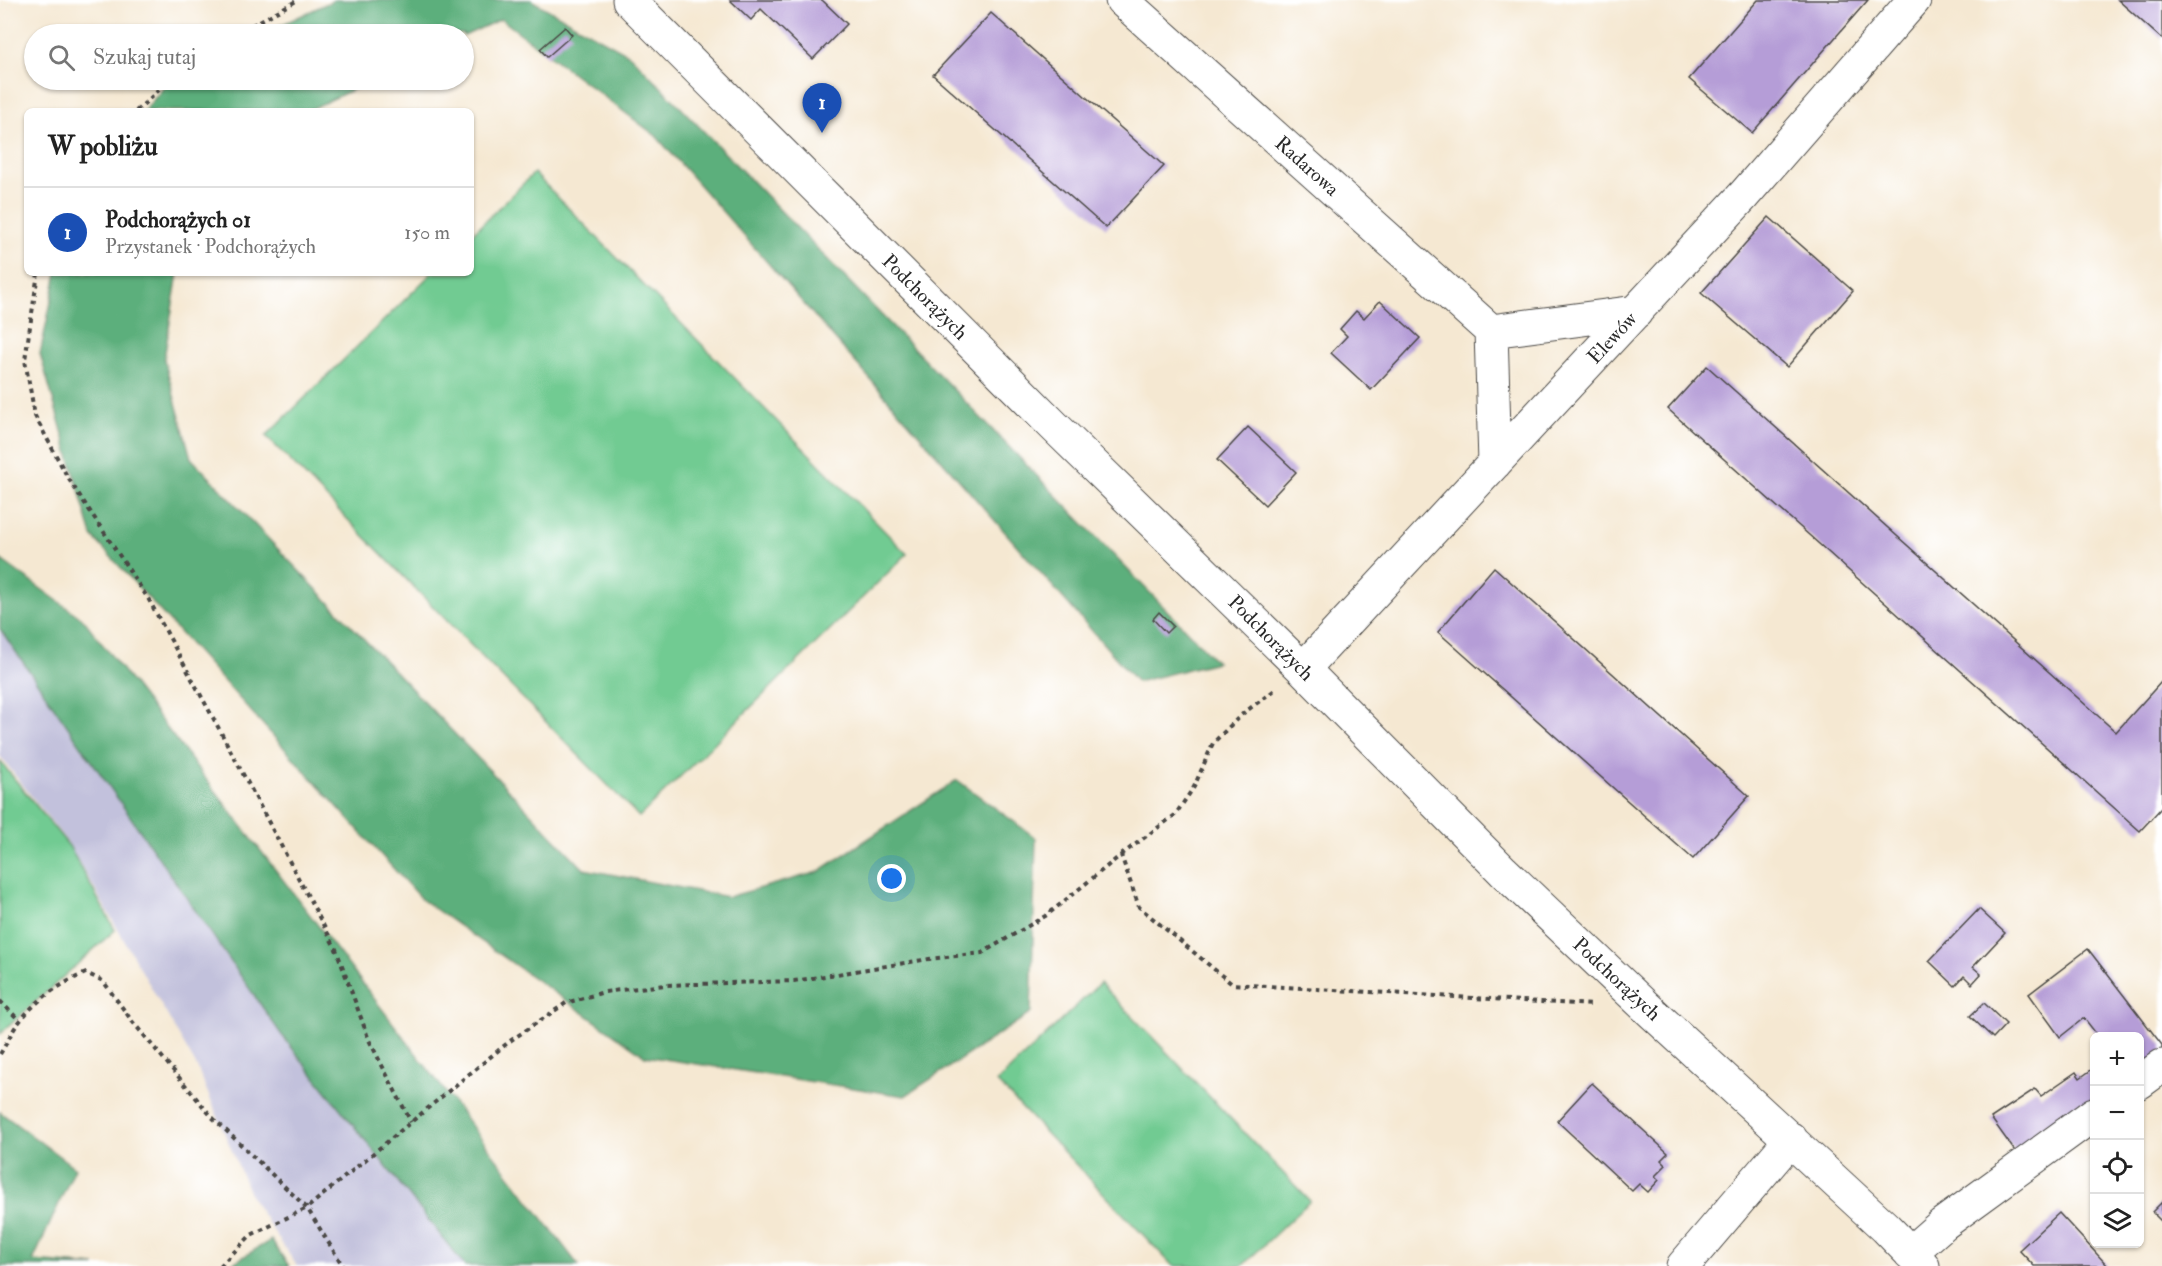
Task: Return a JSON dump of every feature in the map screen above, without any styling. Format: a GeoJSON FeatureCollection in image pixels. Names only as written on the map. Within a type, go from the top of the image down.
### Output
{"type":"FeatureCollection","features":[{"type":"Feature","properties":{"kind":"street","name":"Podchorążych"},"geometry":{"type":"LineString","coordinates":[[629,0],[1046,418],[1303,669],[1503,871],[1644,1005],[1791,1139],[1917,1260]]}},
{"type":"Feature","properties":{"kind":"street","name":"Radarowa"},"geometry":{"type":"LineString","coordinates":[[1122,0],[1491,331]]}},
{"type":"Feature","properties":{"kind":"street","name":"Elewów"},"geometry":{"type":"LineString","coordinates":[[1303,669],[1744,195],[1914,0]]}},
{"type":"Feature","properties":{"kind":"street"},"geometry":{"type":"LineString","coordinates":[[1495,463],[1491,331],[1636,312]]}},
{"type":"Feature","properties":{"kind":"street"},"geometry":{"type":"LineString","coordinates":[[2144,1078],[2162,1065]]}},
{"type":"Feature","properties":{"kind":"street"},"geometry":{"type":"LineString","coordinates":[[1917,1260],[1943,1224],[2090,1117]]}},
{"type":"Feature","properties":{"kind":"street"},"geometry":{"type":"LineString","coordinates":[[1683,1266],[1791,1139]]}},
{"type":"Feature","properties":{"kind":"path"},"geometry":{"type":"LineString","coordinates":[[254,24],[298,0]]}},
{"type":"Feature","properties":{"kind":"path"},"geometry":{"type":"LineString","coordinates":[[139,108],[159,90]]}},
{"type":"Feature","properties":{"kind":"path"},"geometry":{"type":"LineString","coordinates":[[38,276],[25,360],[35,416],[68,478],[149,600],[265,815],[336,949],[369,1040],[411,1122]]}},
{"type":"Feature","properties":{"kind":"path"},"geometry":{"type":"LineString","coordinates":[[220,1266],[251,1235],[307,1208],[510,1041],[566,1003],[604,992],[665,985],[794,981],[929,959],[982,954],[1047,915],[1121,855],[1176,815],[1194,787],[1213,743],[1241,715],[1303,669]]}},
{"type":"Feature","properties":{"kind":"path"},"geometry":{"type":"LineString","coordinates":[[1121,855],[1139,907],[1232,984],[1596,1005],[1644,1005]]}},
{"type":"Feature","properties":{"kind":"path"},"geometry":{"type":"LineString","coordinates":[[0,1054],[20,1021],[42,998],[68,981],[86,974],[103,981],[132,1021],[213,1117],[307,1208],[343,1266]]}},
{"type":"Feature","properties":{"kind":"path"},"geometry":{"type":"LineString","coordinates":[[0,1001],[20,1021]]}},
{"type":"Feature","properties":{"kind":"shaded area"},"geometry":{"type":"Polygon","coordinates":[[[0,629],[281,1034],[507,1266],[297,1266],[252,1199],[197,1067],[68,843],[0,756],[0,629]]]}},
{"type":"Feature","properties":{"kind":"green space"},"geometry":{"type":"Polygon","coordinates":[[[334,0],[531,0],[630,55],[1217,662],[1137,682],[656,136],[501,19],[474,31],[474,24],[283,24],[334,0]]]}},
{"type":"Feature","properties":{"kind":"green space"},"geometry":{"type":"Polygon","coordinates":[[[162,90],[352,90],[313,108],[147,108],[162,90]]]}},
{"type":"Feature","properties":{"kind":"green space"},"geometry":{"type":"Polygon","coordinates":[[[534,173],[907,554],[639,817],[266,436],[429,276],[474,276],[474,232],[534,173]]]}},
{"type":"Feature","properties":{"kind":"green space"},"geometry":{"type":"Polygon","coordinates":[[[56,276],[178,276],[164,359],[191,458],[584,869],[728,897],[818,872],[957,780],[1036,838],[1031,1013],[905,1096],[645,1056],[421,899],[92,536],[40,354],[56,276]]]}},
{"type":"Feature","properties":{"kind":"green space"},"geometry":{"type":"Polygon","coordinates":[[[0,559],[84,620],[579,1266],[465,1266],[281,1034],[0,629],[0,559]]]}},
{"type":"Feature","properties":{"kind":"green space"},"geometry":{"type":"Polygon","coordinates":[[[0,761],[69,846],[115,930],[0,1034],[0,761]]]}},
{"type":"Feature","properties":{"kind":"green space"},"geometry":{"type":"Polygon","coordinates":[[[1100,983],[1310,1201],[1242,1266],[1173,1266],[997,1082],[1100,983]]]}},
{"type":"Feature","properties":{"kind":"green space"},"geometry":{"type":"Polygon","coordinates":[[[0,1112],[75,1168],[33,1261],[96,1266],[0,1266],[0,1112]]]}},
{"type":"Feature","properties":{"kind":"green space"},"geometry":{"type":"Polygon","coordinates":[[[271,1240],[289,1266],[228,1266],[271,1240]]]}},
{"type":"Feature","properties":{"kind":"building"},"geometry":{"type":"Polygon","coordinates":[[[730,0],[822,0],[847,24],[813,59],[761,9],[751,20],[730,0]]]}},
{"type":"Feature","properties":{"kind":"building"},"geometry":{"type":"Polygon","coordinates":[[[1758,0],[1868,0],[1752,133],[1689,79],[1758,0]]]}},
{"type":"Feature","properties":{"kind":"building"},"geometry":{"type":"Polygon","coordinates":[[[2118,0],[2162,0],[2162,39],[2118,0]]]}},
{"type":"Feature","properties":{"kind":"building"},"geometry":{"type":"Polygon","coordinates":[[[991,13],[1164,166],[1106,228],[933,75],[991,13]]]}},
{"type":"Feature","properties":{"kind":"building"},"geometry":{"type":"Polygon","coordinates":[[[565,27],[572,35],[547,57],[540,49],[565,27]]]}},
{"type":"Feature","properties":{"kind":"building"},"geometry":{"type":"Polygon","coordinates":[[[1769,217],[1853,291],[1787,367],[1701,293],[1769,217]]]}},
{"type":"Feature","properties":{"kind":"building"},"geometry":{"type":"Polygon","coordinates":[[[1380,301],[1420,338],[1371,390],[1331,353],[1347,336],[1340,329],[1356,311],[1364,318],[1380,301]]]}},
{"type":"Feature","properties":{"kind":"building"},"geometry":{"type":"Polygon","coordinates":[[[1707,366],[2116,732],[2162,681],[2162,807],[2140,831],[1668,409],[1707,366]]]}},
{"type":"Feature","properties":{"kind":"building"},"geometry":{"type":"Polygon","coordinates":[[[1248,427],[1296,472],[1265,505],[1217,460],[1248,427]]]}},
{"type":"Feature","properties":{"kind":"building"},"geometry":{"type":"Polygon","coordinates":[[[1494,567],[1749,796],[1693,859],[1438,632],[1494,567]]]}},
{"type":"Feature","properties":{"kind":"building"},"geometry":{"type":"Polygon","coordinates":[[[1159,612],[1173,626],[1166,633],[1153,619],[1159,612]]]}},
{"type":"Feature","properties":{"kind":"building"},"geometry":{"type":"Polygon","coordinates":[[[1979,909],[2005,933],[1973,967],[1981,974],[1972,984],[1964,976],[1955,986],[1929,961],[1979,909]]]}},
{"type":"Feature","properties":{"kind":"building"},"geometry":{"type":"Polygon","coordinates":[[[2088,949],[2162,1045],[2162,1054],[2144,1068],[2144,1032],[2095,1032],[2084,1018],[2060,1037],[2029,994],[2088,949]]]}},
{"type":"Feature","properties":{"kind":"building"},"geometry":{"type":"Polygon","coordinates":[[[1984,1003],[2006,1024],[1993,1038],[1970,1016],[1984,1003]]]}},
{"type":"Feature","properties":{"kind":"building"},"geometry":{"type":"Polygon","coordinates":[[[2090,1071],[2090,1109],[2019,1157],[1991,1118],[2035,1089],[2041,1096],[2076,1072],[2080,1078],[2090,1071]]]}},
{"type":"Feature","properties":{"kind":"building"},"geometry":{"type":"Polygon","coordinates":[[[1592,1083],[1668,1153],[1661,1160],[1666,1165],[1655,1176],[1659,1180],[1648,1192],[1639,1184],[1632,1191],[1557,1121],[1592,1083]]]}},
{"type":"Feature","properties":{"kind":"building"},"geometry":{"type":"Polygon","coordinates":[[[2162,1202],[2162,1222],[2152,1212],[2162,1202]]]}},
{"type":"Feature","properties":{"kind":"building"},"geometry":{"type":"Polygon","coordinates":[[[2059,1213],[2107,1265],[2034,1266],[2019,1250],[2059,1213]]]}},
{"type":"Feature","properties":{"kind":"place","name":"Podchorążych 01"},"geometry":{"type":"Point","coordinates":[822,133]}}]}
